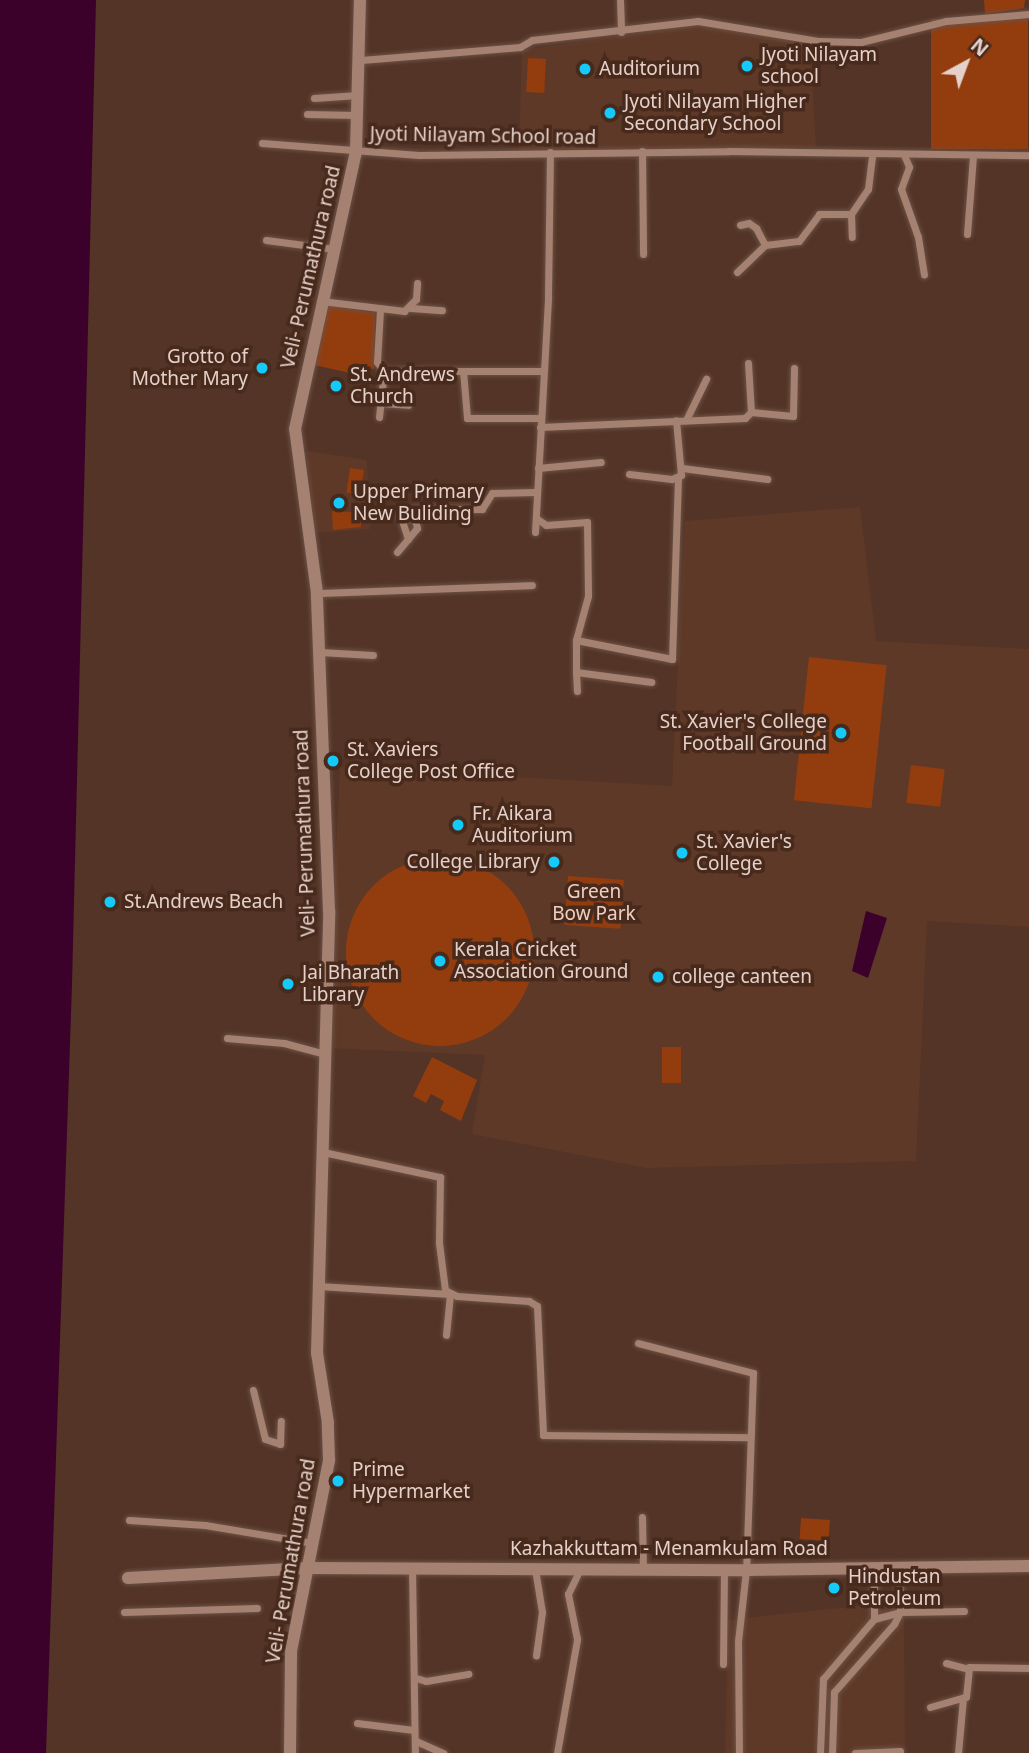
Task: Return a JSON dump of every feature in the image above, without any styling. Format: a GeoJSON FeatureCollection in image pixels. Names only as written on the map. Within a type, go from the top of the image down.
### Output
{"type":"FeatureCollection","features":[{"type":"Feature","properties":{"kind":"main road","name":"Veli- Perumathura road"},"geometry":{"type":"LineString","coordinates":[[290,1753],[291,1651],[329,1460],[317,1353],[329,911],[317,593],[296,429],[320,301],[356,151],[361,60],[360,0]]}},
{"type":"Feature","properties":{"kind":"main road","name":"Kazhakkuttam - Menamkulam Road"},"geometry":{"type":"LineString","coordinates":[[128,1578],[309,1568],[746,1570],[1029,1566]]}},
{"type":"Feature","properties":{"kind":"street"},"geometry":{"type":"LineString","coordinates":[[620,0],[621,32]]}},
{"type":"Feature","properties":{"kind":"street"},"geometry":{"type":"LineString","coordinates":[[361,60],[436,57],[698,21],[819,41],[861,42],[946,21],[1029,14]]}},
{"type":"Feature","properties":{"kind":"street"},"geometry":{"type":"LineString","coordinates":[[314,98],[359,95]]}},
{"type":"Feature","properties":{"kind":"street"},"geometry":{"type":"LineString","coordinates":[[307,114],[358,115]]}},
{"type":"Feature","properties":{"kind":"street","name":"Jyoti Nilayam School road"},"geometry":{"type":"LineString","coordinates":[[262,144],[328,145],[356,151],[419,155],[642,151],[1029,155]]}},
{"type":"Feature","properties":{"kind":"street"},"geometry":{"type":"LineString","coordinates":[[642,151],[643,254]]}},
{"type":"Feature","properties":{"kind":"street"},"geometry":{"type":"LineString","coordinates":[[535,532],[550,152]]}},
{"type":"Feature","properties":{"kind":"street"},"geometry":{"type":"LineString","coordinates":[[852,237],[850,214],[868,189],[872,154]]}},
{"type":"Feature","properties":{"kind":"street"},"geometry":{"type":"LineString","coordinates":[[904,155],[909,167],[901,190],[918,237],[924,275]]}},
{"type":"Feature","properties":{"kind":"street"},"geometry":{"type":"LineString","coordinates":[[967,234],[973,156]]}},
{"type":"Feature","properties":{"kind":"street"},"geometry":{"type":"LineString","coordinates":[[737,272],[765,245],[799,241],[819,214],[850,214]]}},
{"type":"Feature","properties":{"kind":"street"},"geometry":{"type":"LineString","coordinates":[[740,225],[756,228],[765,245]]}},
{"type":"Feature","properties":{"kind":"street"},"geometry":{"type":"LineString","coordinates":[[266,240],[334,249]]}},
{"type":"Feature","properties":{"kind":"street"},"geometry":{"type":"LineString","coordinates":[[411,308],[417,283]]}},
{"type":"Feature","properties":{"kind":"street"},"geometry":{"type":"LineString","coordinates":[[320,301],[380,310],[442,310]]}},
{"type":"Feature","properties":{"kind":"street"},"geometry":{"type":"LineString","coordinates":[[379,417],[384,370],[377,362],[380,310]]}},
{"type":"Feature","properties":{"kind":"street"},"geometry":{"type":"LineString","coordinates":[[748,363],[751,412]]}},
{"type":"Feature","properties":{"kind":"street"},"geometry":{"type":"LineString","coordinates":[[540,427],[740,419],[751,412],[793,416],[794,368]]}},
{"type":"Feature","properties":{"kind":"street"},"geometry":{"type":"LineString","coordinates":[[384,370],[543,371]]}},
{"type":"Feature","properties":{"kind":"street"},"geometry":{"type":"LineString","coordinates":[[463,371],[467,418],[541,418]]}},
{"type":"Feature","properties":{"kind":"street"},"geometry":{"type":"LineString","coordinates":[[686,420],[690,402],[706,379]]}},
{"type":"Feature","properties":{"kind":"street"},"geometry":{"type":"LineString","coordinates":[[381,403],[408,405]]}},
{"type":"Feature","properties":{"kind":"street"},"geometry":{"type":"LineString","coordinates":[[576,640],[672,659],[678,478],[682,468],[676,420]]}},
{"type":"Feature","properties":{"kind":"street"},"geometry":{"type":"LineString","coordinates":[[538,468],[601,462]]}},
{"type":"Feature","properties":{"kind":"street"},"geometry":{"type":"LineString","coordinates":[[682,468],[767,479]]}},
{"type":"Feature","properties":{"kind":"street"},"geometry":{"type":"LineString","coordinates":[[629,474],[678,478]]}},
{"type":"Feature","properties":{"kind":"street"},"geometry":{"type":"LineString","coordinates":[[413,509],[482,509],[492,493],[537,492]]}},
{"type":"Feature","properties":{"kind":"street"},"geometry":{"type":"LineString","coordinates":[[415,519],[424,509]]}},
{"type":"Feature","properties":{"kind":"street"},"geometry":{"type":"LineString","coordinates":[[408,539],[400,515],[415,519]]}},
{"type":"Feature","properties":{"kind":"street"},"geometry":{"type":"LineString","coordinates":[[536,518],[546,525],[586,522],[588,596],[576,640],[576,691]]}},
{"type":"Feature","properties":{"kind":"street"},"geometry":{"type":"LineString","coordinates":[[397,552],[417,528],[415,519]]}},
{"type":"Feature","properties":{"kind":"street"},"geometry":{"type":"LineString","coordinates":[[317,593],[532,585]]}},
{"type":"Feature","properties":{"kind":"street"},"geometry":{"type":"LineString","coordinates":[[319,652],[373,655]]}},
{"type":"Feature","properties":{"kind":"street"},"geometry":{"type":"LineString","coordinates":[[576,672],[651,682]]}},
{"type":"Feature","properties":{"kind":"street"},"geometry":{"type":"LineString","coordinates":[[227,1038],[284,1043],[325,1054]]}},
{"type":"Feature","properties":{"kind":"street"},"geometry":{"type":"LineString","coordinates":[[323,1152],[440,1177],[439,1242],[444,1286],[450,1294],[446,1335]]}},
{"type":"Feature","properties":{"kind":"street"},"geometry":{"type":"LineString","coordinates":[[318,1286],[528,1301],[537,1306],[545,1409],[541,1432],[546,1437],[750,1437]]}},
{"type":"Feature","properties":{"kind":"street"},"geometry":{"type":"LineString","coordinates":[[638,1343],[753,1373],[746,1570],[738,1641],[738,1753]]}},
{"type":"Feature","properties":{"kind":"street"},"geometry":{"type":"LineString","coordinates":[[253,1390],[265,1439],[280,1444],[281,1421]]}},
{"type":"Feature","properties":{"kind":"street"},"geometry":{"type":"LineString","coordinates":[[642,1517],[643,1570]]}},
{"type":"Feature","properties":{"kind":"street"},"geometry":{"type":"LineString","coordinates":[[129,1520],[205,1525],[313,1543]]}},
{"type":"Feature","properties":{"kind":"street"},"geometry":{"type":"LineString","coordinates":[[874,1567],[874,1619]]}},
{"type":"Feature","properties":{"kind":"street"},"geometry":{"type":"LineString","coordinates":[[412,1568],[416,1678],[415,1753]]}},
{"type":"Feature","properties":{"kind":"street"},"geometry":{"type":"LineString","coordinates":[[535,1569],[541,1612],[537,1656]]}},
{"type":"Feature","properties":{"kind":"street"},"geometry":{"type":"LineString","coordinates":[[556,1753],[577,1639],[568,1594],[580,1569]]}},
{"type":"Feature","properties":{"kind":"street"},"geometry":{"type":"LineString","coordinates":[[832,1753],[836,1687],[900,1612],[899,1569]]}},
{"type":"Feature","properties":{"kind":"street"},"geometry":{"type":"LineString","coordinates":[[723,1664],[724,1570]]}},
{"type":"Feature","properties":{"kind":"street"},"geometry":{"type":"LineString","coordinates":[[124,1612],[257,1608]]}},
{"type":"Feature","properties":{"kind":"street"},"geometry":{"type":"LineString","coordinates":[[820,1753],[823,1679],[874,1619],[900,1612],[964,1611]]}},
{"type":"Feature","properties":{"kind":"street"},"geometry":{"type":"LineString","coordinates":[[946,1663],[968,1669],[1029,1668]]}},
{"type":"Feature","properties":{"kind":"street"},"geometry":{"type":"LineString","coordinates":[[958,1753],[968,1669]]}},
{"type":"Feature","properties":{"kind":"street"},"geometry":{"type":"LineString","coordinates":[[416,1678],[426,1681],[468,1674]]}},
{"type":"Feature","properties":{"kind":"street"},"geometry":{"type":"LineString","coordinates":[[930,1707],[963,1698]]}},
{"type":"Feature","properties":{"kind":"street"},"geometry":{"type":"LineString","coordinates":[[357,1723],[414,1730]]}},
{"type":"Feature","properties":{"kind":"street"},"geometry":{"type":"LineString","coordinates":[[416,1741],[443,1753]]}},
{"type":"Feature","properties":{"kind":"street"},"geometry":{"type":"LineString","coordinates":[[855,1753],[900,1751]]}},
{"type":"Feature","properties":{"kind":"shaded area"},"geometry":{"type":"Polygon","coordinates":[[[0,0],[96,0],[72,984],[46,1753],[0,1753],[0,0]]]}},
{"type":"Feature","properties":{"kind":"shaded area"},"geometry":{"type":"Polygon","coordinates":[[[701,25],[810,43],[816,147],[519,150],[522,50],[701,25]]]}},
{"type":"Feature","properties":{"kind":"shaded area"},"geometry":{"type":"Polygon","coordinates":[[[307,451],[367,460],[370,529],[314,533],[307,451]]]}},
{"type":"Feature","properties":{"kind":"shaded area","name":"St. Xavier's College"},"geometry":{"type":"Polygon","coordinates":[[[860,507],[876,641],[1029,649],[1029,927],[927,921],[916,1161],[646,1168],[472,1134],[485,1055],[327,1048],[340,767],[672,786],[685,521],[860,507]]]}},
{"type":"Feature","properties":{"kind":"shaded area"},"geometry":{"type":"Polygon","coordinates":[[[866,911],[887,918],[868,978],[852,971],[866,911]]]}},
{"type":"Feature","properties":{"kind":"shaded area"},"geometry":{"type":"Polygon","coordinates":[[[904,1601],[905,1753],[725,1753],[728,1620],[904,1601]]]}},
{"type":"Feature","properties":{"kind":"green space"},"geometry":{"type":"Polygon","coordinates":[[[984,0],[1025,0],[1024,8],[985,14],[984,0]]]}},
{"type":"Feature","properties":{"kind":"green space"},"geometry":{"type":"Polygon","coordinates":[[[931,19],[1028,19],[1028,149],[931,149],[931,19]]]}},
{"type":"Feature","properties":{"kind":"green space"},"geometry":{"type":"Polygon","coordinates":[[[528,58],[546,59],[544,93],[526,92],[528,58]]]}},
{"type":"Feature","properties":{"kind":"green space"},"geometry":{"type":"Polygon","coordinates":[[[325,305],[375,313],[374,369],[352,366],[350,373],[314,365],[325,305]]]}},
{"type":"Feature","properties":{"kind":"green space"},"geometry":{"type":"Polygon","coordinates":[[[350,468],[364,470],[360,495],[347,493],[350,468]]]}},
{"type":"Feature","properties":{"kind":"green space"},"geometry":{"type":"Polygon","coordinates":[[[332,511],[360,513],[361,527],[333,530],[332,511]]]}},
{"type":"Feature","properties":{"kind":"green space","name":"St. Xavier's College Football Ground"},"geometry":{"type":"Polygon","coordinates":[[[809,657],[887,665],[872,808],[794,800],[809,657]]]}},
{"type":"Feature","properties":{"kind":"green space"},"geometry":{"type":"Polygon","coordinates":[[[911,765],[945,769],[940,807],[906,803],[911,765]]]}},
{"type":"Feature","properties":{"kind":"green space","name":"Kerala Cricket Association Ground"},"geometry":{"type":"Polygon","coordinates":[[[440,858],[476,865],[507,885],[527,916],[534,952],[527,988],[507,1019],[476,1039],[440,1046],[404,1039],[373,1019],[353,988],[346,952],[353,916],[373,885],[404,865],[440,858]]]}},
{"type":"Feature","properties":{"kind":"green space","name":"Green Bow Park"},"geometry":{"type":"Polygon","coordinates":[[[568,876],[624,880],[620,929],[565,925],[568,876]]]}},
{"type":"Feature","properties":{"kind":"green space"},"geometry":{"type":"Polygon","coordinates":[[[662,1047],[681,1047],[681,1083],[662,1083],[662,1047]]]}},
{"type":"Feature","properties":{"kind":"green space"},"geometry":{"type":"Polygon","coordinates":[[[432,1057],[477,1080],[461,1121],[440,1110],[444,1101],[431,1094],[426,1103],[413,1096],[432,1057]]]}},
{"type":"Feature","properties":{"kind":"green space"},"geometry":{"type":"Polygon","coordinates":[[[801,1518],[830,1520],[828,1541],[800,1539],[801,1518]]]}},
{"type":"Feature","properties":{"kind":"place","name":"Jyoti Nilayam school"},"geometry":{"type":"Point","coordinates":[747,66]}},
{"type":"Feature","properties":{"kind":"place","name":"Auditorium"},"geometry":{"type":"Point","coordinates":[585,69]}},
{"type":"Feature","properties":{"kind":"place","name":"Jyoti Nilayam Higher Secondary School"},"geometry":{"type":"Point","coordinates":[610,113]}},
{"type":"Feature","properties":{"kind":"place","name":"Grotto of Mother Mary"},"geometry":{"type":"Point","coordinates":[262,368]}},
{"type":"Feature","properties":{"kind":"place","name":"St. Andrews Church"},"geometry":{"type":"Point","coordinates":[336,386]}},
{"type":"Feature","properties":{"kind":"place","name":"Upper Primary New Buliding"},"geometry":{"type":"Point","coordinates":[339,503]}},
{"type":"Feature","properties":{"kind":"place","name":"St. Xavier's College Football Ground"},"geometry":{"type":"Point","coordinates":[841,733]}},
{"type":"Feature","properties":{"kind":"place","name":"St. Xaviers College Post Office"},"geometry":{"type":"Point","coordinates":[333,761]}},
{"type":"Feature","properties":{"kind":"place","name":"Fr. Aikara Auditorium"},"geometry":{"type":"Point","coordinates":[458,825]}},
{"type":"Feature","properties":{"kind":"place","name":"St. Xavier's College"},"geometry":{"type":"Point","coordinates":[682,853]}},
{"type":"Feature","properties":{"kind":"place","name":"College Library"},"geometry":{"type":"Point","coordinates":[554,862]}},
{"type":"Feature","properties":{"kind":"place","name":"St.Andrews Beach"},"geometry":{"type":"Point","coordinates":[110,902]}},
{"type":"Feature","properties":{"kind":"place","name":"Kerala Cricket Association Ground"},"geometry":{"type":"Point","coordinates":[440,961]}},
{"type":"Feature","properties":{"kind":"place","name":"college canteen"},"geometry":{"type":"Point","coordinates":[658,977]}},
{"type":"Feature","properties":{"kind":"place","name":"Jai Bharath Library"},"geometry":{"type":"Point","coordinates":[288,984]}},
{"type":"Feature","properties":{"kind":"place","name":"Prime Hypermarket"},"geometry":{"type":"Point","coordinates":[338,1481]}},
{"type":"Feature","properties":{"kind":"place","name":"Hindustan Petroleum"},"geometry":{"type":"Point","coordinates":[834,1588]}}]}
